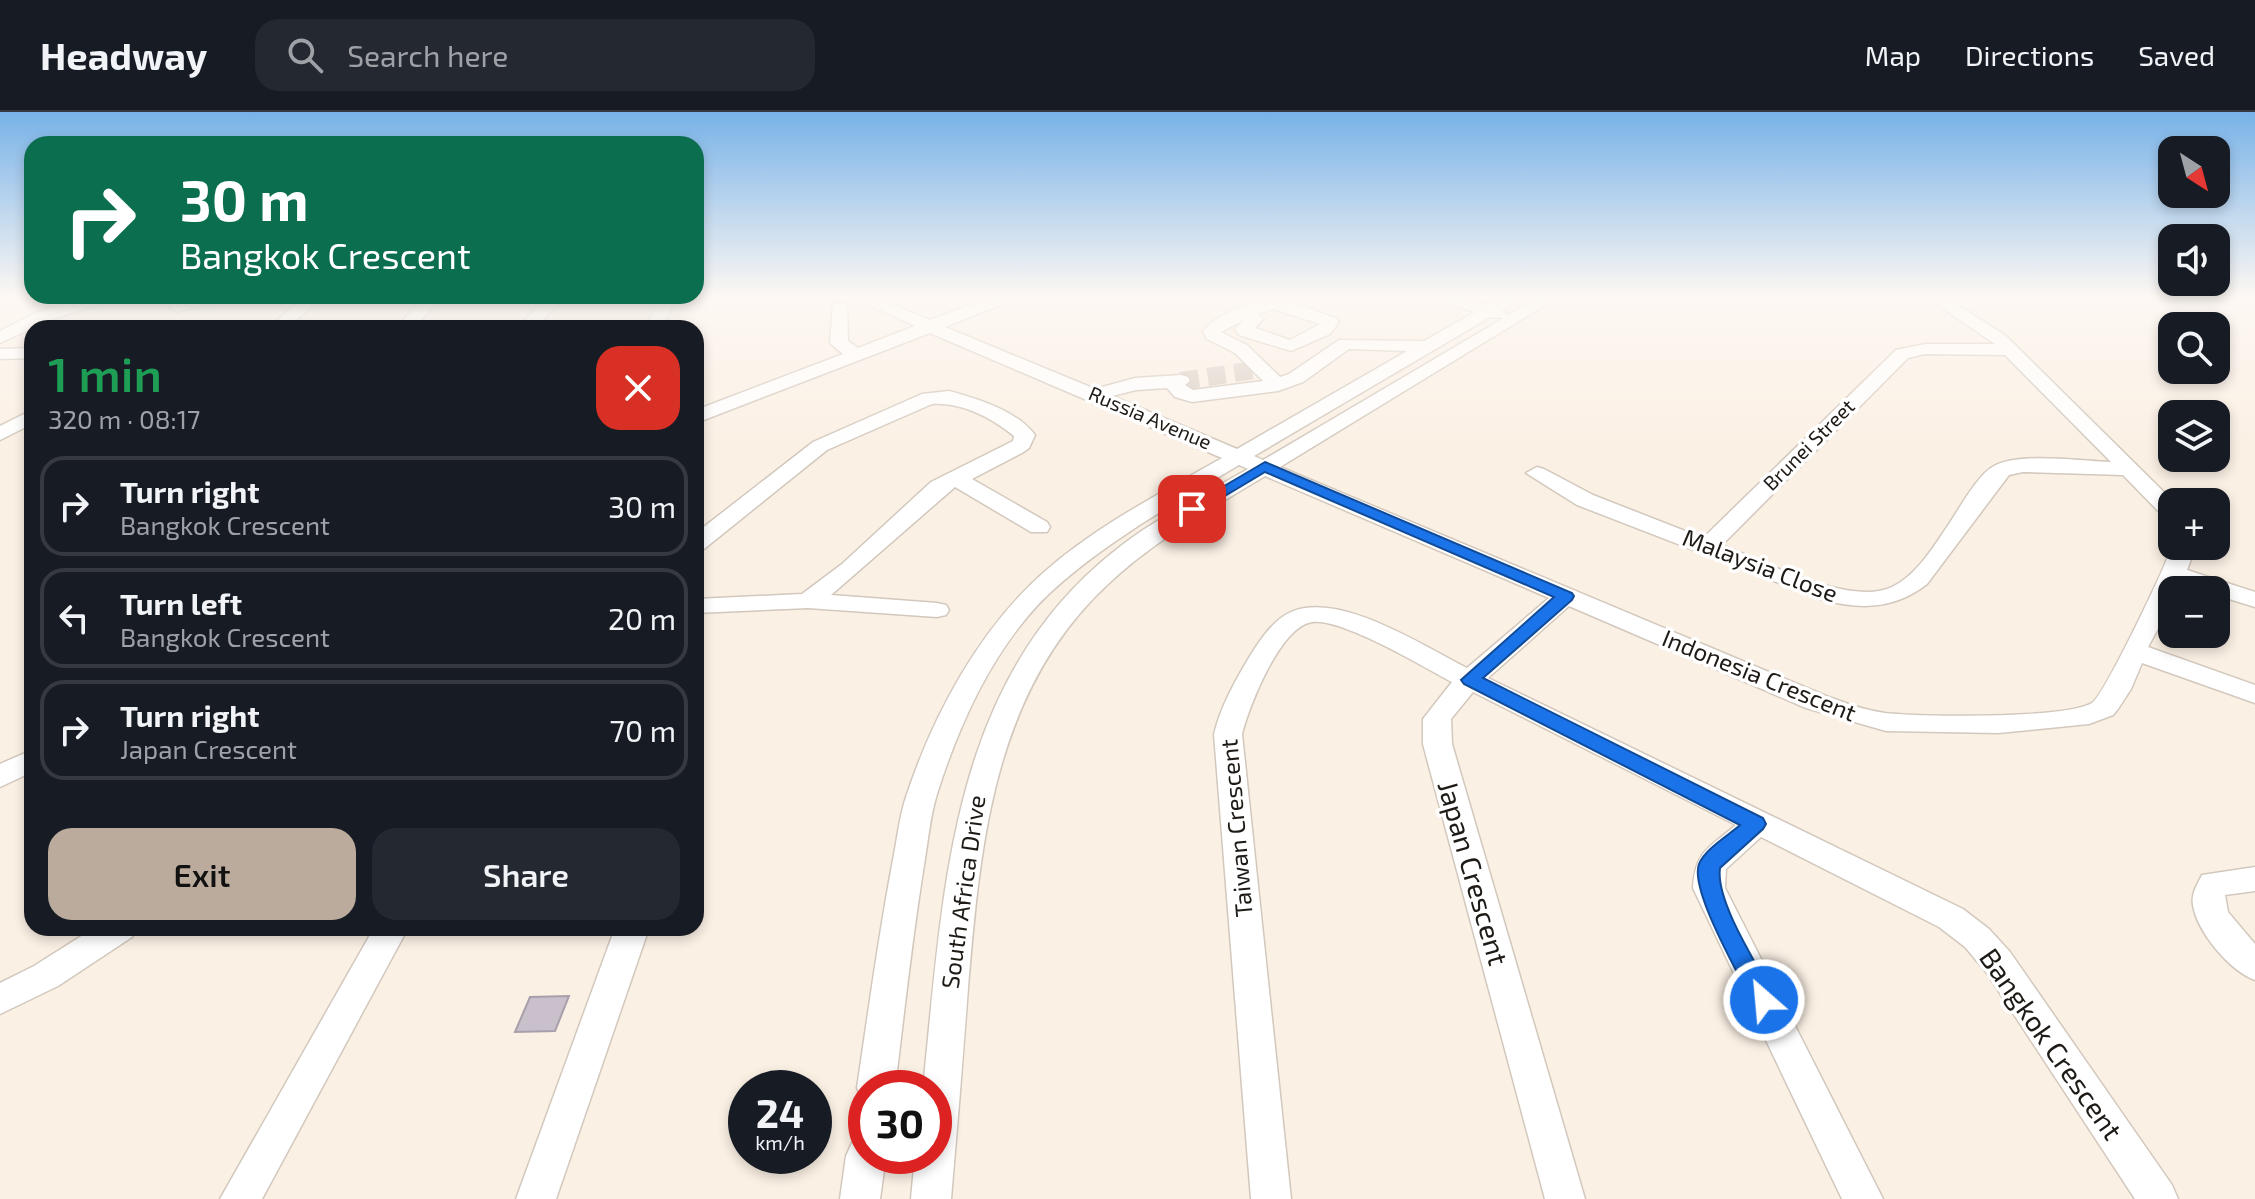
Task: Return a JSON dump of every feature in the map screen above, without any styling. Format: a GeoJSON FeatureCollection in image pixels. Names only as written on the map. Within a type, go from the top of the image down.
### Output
{"type":"FeatureCollection","features":[{"type":"Feature","properties":{"kind":"street"},"geometry":{"type":"LineString","coordinates":[[844,347],[856,355]]}},
{"type":"Feature","properties":{"kind":"street"},"geometry":{"type":"LineString","coordinates":[[704,414],[877,347]]}},
{"type":"Feature","properties":{"kind":"street","name":"Russia Avenue"},"geometry":{"type":"LineString","coordinates":[[980,347],[1265,467]]}},
{"type":"Feature","properties":{"kind":"street"},"geometry":{"type":"LineString","coordinates":[[1236,347],[1278,385]]}},
{"type":"Feature","properties":{"kind":"street"},"geometry":{"type":"LineString","coordinates":[[1241,349],[1246,347]]}},
{"type":"Feature","properties":{"kind":"street"},"geometry":{"type":"LineString","coordinates":[[1096,395],[1135,384],[1177,382],[1182,393],[1192,396],[1278,385],[1296,378],[1341,347]]}},
{"type":"Feature","properties":{"kind":"street"},"geometry":{"type":"LineString","coordinates":[[1329,402],[1362,368],[1361,360],[1348,347]]}},
{"type":"Feature","properties":{"kind":"street"},"geometry":{"type":"LineString","coordinates":[[878,1070],[901,905],[921,796],[937,750],[975,675],[1013,619],[1052,578],[1127,522],[1425,347]]}},
{"type":"Feature","properties":{"kind":"street","name":"South Africa Drive"},"geometry":{"type":"LineString","coordinates":[[931,1199],[962,880],[972,810],[994,734],[1030,661],[1089,588],[1150,536],[1467,347]]}},
{"type":"Feature","properties":{"kind":"street"},"geometry":{"type":"LineString","coordinates":[[2006,347],[2158,499]]}},
{"type":"Feature","properties":{"kind":"street","name":"Brunei Street"},"geometry":{"type":"LineString","coordinates":[[1708,546],[1902,354],[1925,349],[2010,350]]}},
{"type":"Feature","properties":{"kind":"street"},"geometry":{"type":"LineString","coordinates":[[0,354],[24,353]]}},
{"type":"Feature","properties":{"kind":"street"},"geometry":{"type":"LineString","coordinates":[[1258,369],[1325,359]]}},
{"type":"Feature","properties":{"kind":"street"},"geometry":{"type":"LineString","coordinates":[[704,538],[820,446],[929,398],[949,397],[966,403],[1004,418],[1025,435],[1022,444],[1015,449],[953,478],[931,493],[834,582],[808,601]]}},
{"type":"Feature","properties":{"kind":"street"},"geometry":{"type":"LineString","coordinates":[[0,434],[24,420]]}},
{"type":"Feature","properties":{"kind":"street","name":"Malaysia Close"},"geometry":{"type":"LineString","coordinates":[[1537,473],[1572,494],[1832,595],[1882,600],[1894,598],[1916,584],[2002,470],[2023,466],[2127,469]]}},
{"type":"Feature","properties":{"kind":"street","name":"Indonesia Crescent"},"geometry":{"type":"LineString","coordinates":[[1265,467],[1816,702],[1888,722],[1927,724],[2087,717],[2103,709],[2110,702],[2176,574],[2180,560]]}},
{"type":"Feature","properties":{"kind":"street"},"geometry":{"type":"LineString","coordinates":[[953,478],[986,494],[1039,527]]}},
{"type":"Feature","properties":{"kind":"street"},"geometry":{"type":"LineString","coordinates":[[2176,574],[2255,600]]}},
{"type":"Feature","properties":{"kind":"street","name":"Japan Crescent"},"geometry":{"type":"LineString","coordinates":[[1565,1199],[1436,735],[1440,713],[1471,680],[1566,596]]}},
{"type":"Feature","properties":{"kind":"street"},"geometry":{"type":"LineString","coordinates":[[704,606],[808,601],[937,610]]}},
{"type":"Feature","properties":{"kind":"street","name":"Taiwan Crescent"},"geometry":{"type":"LineString","coordinates":[[1271,1199],[1229,757],[1228,734],[1234,708],[1284,627],[1299,617],[1320,614],[1357,624],[1471,680]]}},
{"type":"Feature","properties":{"kind":"street"},"geometry":{"type":"LineString","coordinates":[[2134,651],[2255,694]]}},
{"type":"Feature","properties":{"kind":"street","name":"Bangkok Crescent"},"geometry":{"type":"LineString","coordinates":[[1471,680],[1756,824],[1935,909],[1977,938],[1998,962],[2158,1199]]}},
{"type":"Feature","properties":{"kind":"street"},"geometry":{"type":"LineString","coordinates":[[0,777],[24,764]]}},
{"type":"Feature","properties":{"kind":"street"},"geometry":{"type":"LineString","coordinates":[[1756,824],[1710,865],[1709,888],[1863,1199]]}},
{"type":"Feature","properties":{"kind":"street"},"geometry":{"type":"LineString","coordinates":[[2255,879],[2213,884],[2207,899],[2223,929],[2255,966]]}},
{"type":"Feature","properties":{"kind":"street"},"geometry":{"type":"LineString","coordinates":[[0,999],[69,963],[108,936]]}},
{"type":"Feature","properties":{"kind":"street"},"geometry":{"type":"LineString","coordinates":[[240,1199],[387,936]]}},
{"type":"Feature","properties":{"kind":"street"},"geometry":{"type":"LineString","coordinates":[[536,1199],[629,936]]}},
{"type":"Feature","properties":{"kind":"street"},"geometry":{"type":"LineString","coordinates":[[860,1199],[863,1174]]}},
{"type":"Feature","properties":{"kind":"building"},"geometry":{"type":"Polygon","coordinates":[[[569,996],[555,1031],[515,1032],[530,997],[569,996]]]}},
{"type":"Feature","properties":{"kind":"tunnel"},"geometry":{"type":"LineString","coordinates":[[1181,381],[1254,370]]}},
{"type":"Feature","properties":{"kind":"route"},"geometry":{"type":"LineString","coordinates":[[1192,509],[1265,467],[1566,596],[1471,680],[1756,824],[1719,854],[1710,865],[1708,875],[1715,903],[1764,1000]]}}]}
